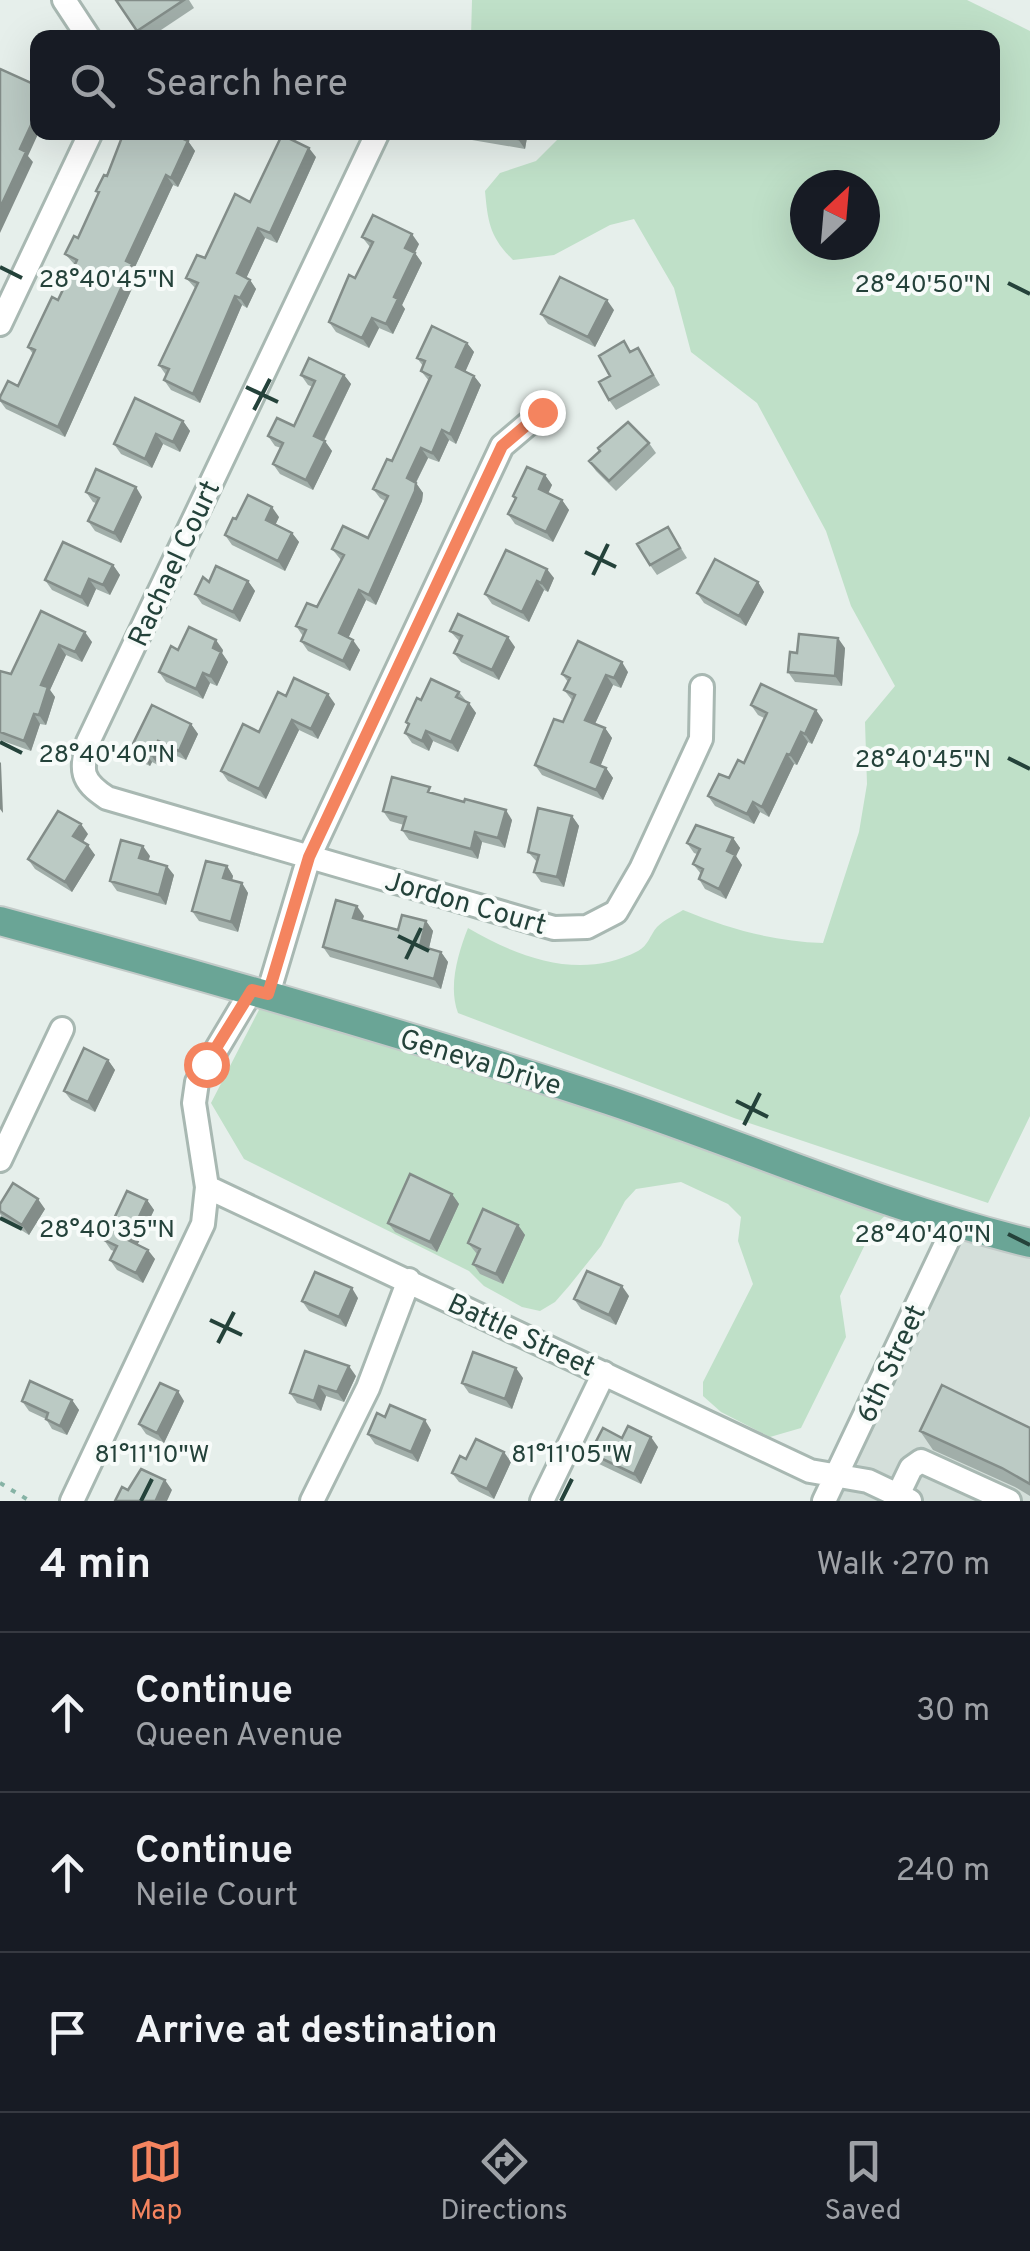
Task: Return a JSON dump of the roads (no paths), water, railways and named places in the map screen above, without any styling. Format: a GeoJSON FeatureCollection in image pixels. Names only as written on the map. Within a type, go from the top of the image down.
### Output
{"type":"FeatureCollection","features":[{"type":"Feature","properties":{"kind":"main road","name":"Geneva Drive"},"geometry":{"type":"LineString","coordinates":[[0,920],[260,992],[610,1101],[955,1225],[1030,1243]]}},
{"type":"Feature","properties":{"kind":"street"},"geometry":{"type":"LineString","coordinates":[[64,0],[84,30]]}},
{"type":"Feature","properties":{"kind":"street"},"geometry":{"type":"LineString","coordinates":[[0,324],[87,140]]}},
{"type":"Feature","properties":{"kind":"street","name":"Rachael Court"},"geometry":{"type":"LineString","coordinates":[[309,857],[107,798],[90,787],[82,768],[88,742],[374,140]]}},
{"type":"Feature","properties":{"kind":"street"},"geometry":{"type":"LineString","coordinates":[[72,1501],[203,1224],[207,1188],[194,1103],[196,1082],[260,992],[309,857],[502,446],[542,412]]}},
{"type":"Feature","properties":{"kind":"street","name":"Jordon Court"},"geometry":{"type":"LineString","coordinates":[[309,857],[554,928],[587,927],[616,912],[641,869],[701,739],[702,688]]}},
{"type":"Feature","properties":{"kind":"street"},"geometry":{"type":"LineString","coordinates":[[0,1160],[62,1029]]}},
{"type":"Feature","properties":{"kind":"street","name":"Battle Street"},"geometry":{"type":"LineString","coordinates":[[207,1188],[810,1471],[868,1481],[904,1498]]}},
{"type":"Feature","properties":{"kind":"street","name":"6th Street"},"geometry":{"type":"LineString","coordinates":[[824,1501],[955,1225]]}},
{"type":"Feature","properties":{"kind":"street"},"geometry":{"type":"LineString","coordinates":[[312,1501],[368,1388],[409,1280]]}},
{"type":"Feature","properties":{"kind":"street"},"geometry":{"type":"LineString","coordinates":[[542,1501],[604,1373]]}},
{"type":"Feature","properties":{"kind":"street"},"geometry":{"type":"LineString","coordinates":[[904,1498],[911,1468],[920,1462],[1009,1501]]}}]}
